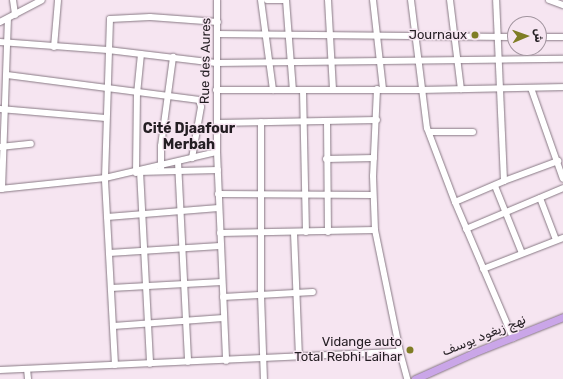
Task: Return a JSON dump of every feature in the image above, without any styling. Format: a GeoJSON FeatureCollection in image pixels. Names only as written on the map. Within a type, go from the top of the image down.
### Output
{"type":"FeatureCollection","features":[{"type":"Feature","properties":{"kind":"main road","name":"نهج زيغود يوسف"},"geometry":{"type":"LineString","coordinates":[[416,379],[563,317]]}},
{"type":"Feature","properties":{"kind":"street"},"geometry":{"type":"LineString","coordinates":[[13,0],[15,15]]}},
{"type":"Feature","properties":{"kind":"street"},"geometry":{"type":"LineString","coordinates":[[0,22],[42,0]]}},
{"type":"Feature","properties":{"kind":"street"},"geometry":{"type":"LineString","coordinates":[[54,47],[58,0]]}},
{"type":"Feature","properties":{"kind":"street","name":"Rue des Aures"},"geometry":{"type":"LineString","coordinates":[[217,0],[218,22],[216,90],[218,194],[226,361]]}},
{"type":"Feature","properties":{"kind":"street"},"geometry":{"type":"LineString","coordinates":[[261,0],[273,90]]}},
{"type":"Feature","properties":{"kind":"street"},"geometry":{"type":"LineString","coordinates":[[267,0],[286,0],[293,90]]}},
{"type":"Feature","properties":{"kind":"street"},"geometry":{"type":"LineString","coordinates":[[328,0],[333,89]]}},
{"type":"Feature","properties":{"kind":"street"},"geometry":{"type":"LineString","coordinates":[[373,0],[380,63],[380,89],[374,158],[373,195],[375,230],[407,379]]}},
{"type":"Feature","properties":{"kind":"street"},"geometry":{"type":"LineString","coordinates":[[411,0],[429,132],[466,229],[513,338]]}},
{"type":"Feature","properties":{"kind":"street"},"geometry":{"type":"LineString","coordinates":[[450,0],[461,89]]}},
{"type":"Feature","properties":{"kind":"street"},"geometry":{"type":"LineString","coordinates":[[496,0],[504,181]]}},
{"type":"Feature","properties":{"kind":"street"},"geometry":{"type":"LineString","coordinates":[[549,0],[563,5]]}},
{"type":"Feature","properties":{"kind":"street"},"geometry":{"type":"LineString","coordinates":[[115,365],[106,178],[108,50],[111,17],[218,22]]}},
{"type":"Feature","properties":{"kind":"street"},"geometry":{"type":"LineString","coordinates":[[8,19],[7,75],[2,109],[1,189],[106,178],[161,168],[217,152]]}},
{"type":"Feature","properties":{"kind":"street"},"geometry":{"type":"LineString","coordinates":[[217,34],[266,36],[330,35],[507,37]]}},
{"type":"Feature","properties":{"kind":"street"},"geometry":{"type":"LineString","coordinates":[[547,37],[563,37]]}},
{"type":"Feature","properties":{"kind":"street"},"geometry":{"type":"LineString","coordinates":[[0,42],[108,50],[216,63],[380,63],[563,59]]}},
{"type":"Feature","properties":{"kind":"street"},"geometry":{"type":"LineString","coordinates":[[141,54],[137,94],[139,172],[146,251],[150,364]]}},
{"type":"Feature","properties":{"kind":"street"},"geometry":{"type":"LineString","coordinates":[[161,168],[173,57]]}},
{"type":"Feature","properties":{"kind":"street"},"geometry":{"type":"LineString","coordinates":[[7,75],[137,94],[201,101],[192,158]]}},
{"type":"Feature","properties":{"kind":"street"},"geometry":{"type":"LineString","coordinates":[[216,90],[423,90],[563,87]]}},
{"type":"Feature","properties":{"kind":"street"},"geometry":{"type":"LineString","coordinates":[[531,88],[560,164],[563,178]]}},
{"type":"Feature","properties":{"kind":"street"},"geometry":{"type":"LineString","coordinates":[[303,90],[306,232]]}},
{"type":"Feature","properties":{"kind":"street"},"geometry":{"type":"LineString","coordinates":[[2,109],[106,118]]}},
{"type":"Feature","properties":{"kind":"street"},"geometry":{"type":"LineString","coordinates":[[217,123],[377,120]]}},
{"type":"Feature","properties":{"kind":"street"},"geometry":{"type":"LineString","coordinates":[[327,121],[326,195],[328,232]]}},
{"type":"Feature","properties":{"kind":"street"},"geometry":{"type":"LineString","coordinates":[[262,122],[260,295],[264,379]]}},
{"type":"Feature","properties":{"kind":"street"},"geometry":{"type":"LineString","coordinates":[[429,132],[473,132]]}},
{"type":"Feature","properties":{"kind":"street"},"geometry":{"type":"LineString","coordinates":[[2,146],[31,144]]}},
{"type":"Feature","properties":{"kind":"street"},"geometry":{"type":"LineString","coordinates":[[326,159],[374,158]]}},
{"type":"Feature","properties":{"kind":"street"},"geometry":{"type":"LineString","coordinates":[[178,162],[184,249],[188,362]]}},
{"type":"Feature","properties":{"kind":"street"},"geometry":{"type":"LineString","coordinates":[[455,202],[504,181],[560,164]]}},
{"type":"Feature","properties":{"kind":"street"},"geometry":{"type":"LineString","coordinates":[[161,168],[179,170],[218,170]]}},
{"type":"Feature","properties":{"kind":"street"},"geometry":{"type":"LineString","coordinates":[[495,186],[522,253]]}},
{"type":"Feature","properties":{"kind":"street"},"geometry":{"type":"LineString","coordinates":[[466,229],[563,188]]}},
{"type":"Feature","properties":{"kind":"street"},"geometry":{"type":"LineString","coordinates":[[218,194],[373,195]]}},
{"type":"Feature","properties":{"kind":"street"},"geometry":{"type":"LineString","coordinates":[[540,198],[556,240]]}},
{"type":"Feature","properties":{"kind":"street"},"geometry":{"type":"LineString","coordinates":[[107,217],[219,208]]}},
{"type":"Feature","properties":{"kind":"street"},"geometry":{"type":"LineString","coordinates":[[220,233],[294,233],[375,230]]}},
{"type":"Feature","properties":{"kind":"street"},"geometry":{"type":"LineString","coordinates":[[294,233],[299,356]]}},
{"type":"Feature","properties":{"kind":"street"},"geometry":{"type":"LineString","coordinates":[[483,270],[522,253],[563,238]]}},
{"type":"Feature","properties":{"kind":"street"},"geometry":{"type":"LineString","coordinates":[[109,253],[220,246]]}},
{"type":"Feature","properties":{"kind":"street"},"geometry":{"type":"LineString","coordinates":[[111,288],[222,282]]}},
{"type":"Feature","properties":{"kind":"street"},"geometry":{"type":"LineString","coordinates":[[223,297],[313,292]]}},
{"type":"Feature","properties":{"kind":"street"},"geometry":{"type":"LineString","coordinates":[[112,326],[224,318]]}},
{"type":"Feature","properties":{"kind":"street"},"geometry":{"type":"LineString","coordinates":[[0,370],[400,352]]}},
{"type":"Feature","properties":{"kind":"street"},"geometry":{"type":"LineString","coordinates":[[27,369],[28,379]]}},
{"type":"Feature","properties":{"kind":"place","name":"Journaux"},"geometry":{"type":"Point","coordinates":[475,35]}},
{"type":"Feature","properties":{"kind":"place","name":"Vidange auto Total Rebhi Laihar"},"geometry":{"type":"Point","coordinates":[410,350]}},
{"type":"Feature","properties":{"kind":"district","name":"Cité Djaafour Merbah"},"geometry":{"type":"Point","coordinates":[189,138]}}]}
